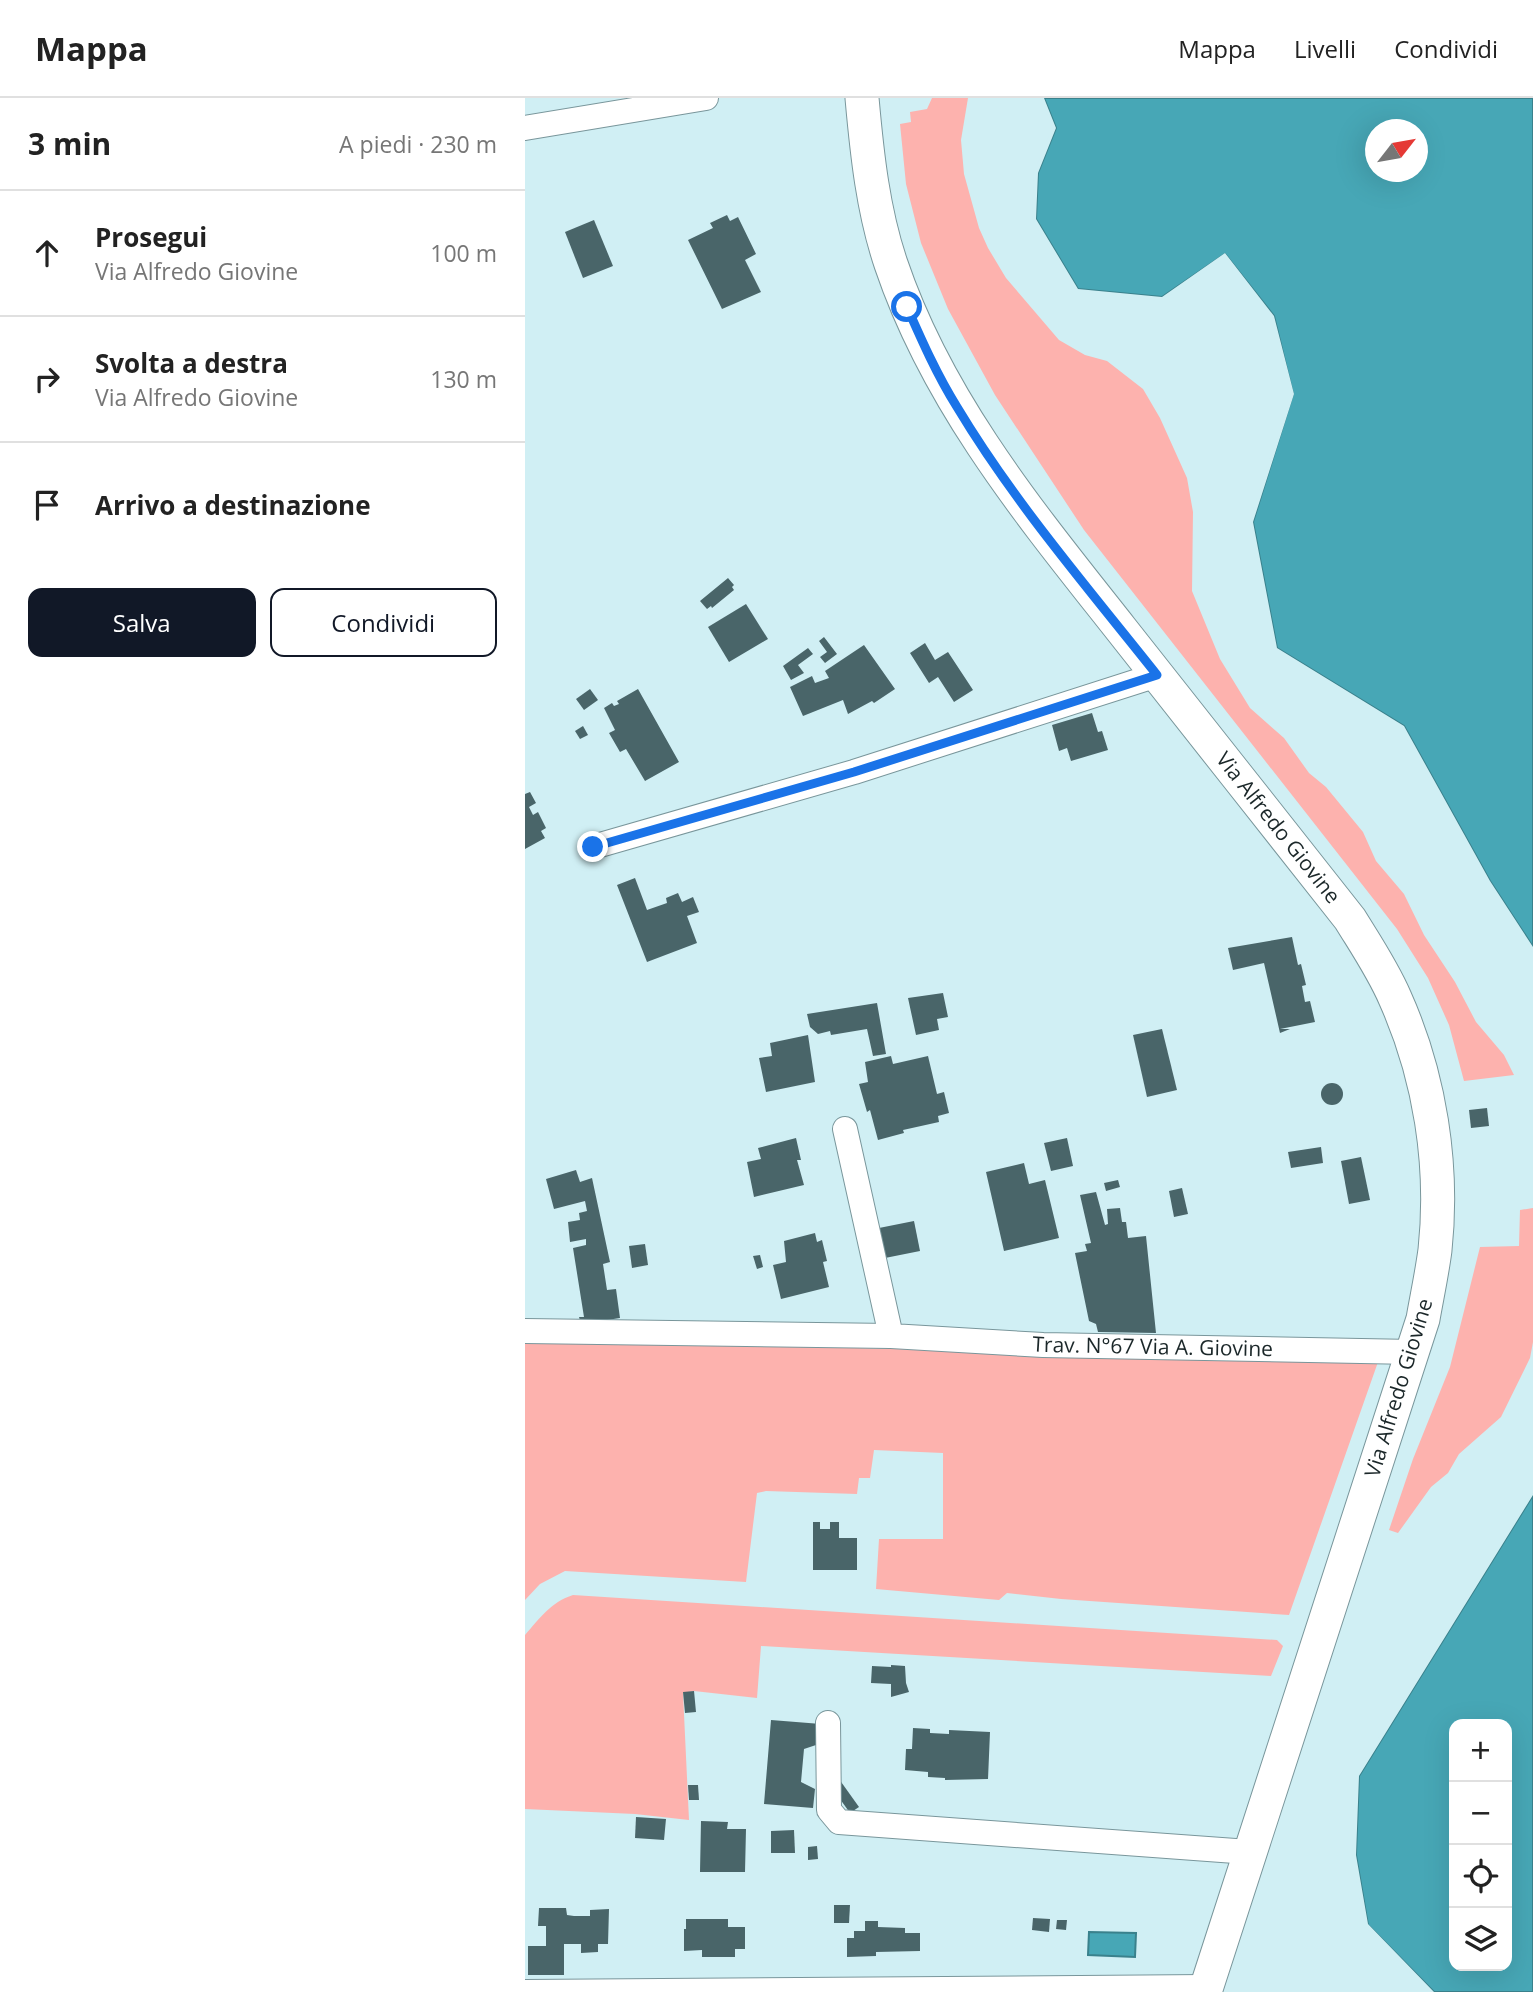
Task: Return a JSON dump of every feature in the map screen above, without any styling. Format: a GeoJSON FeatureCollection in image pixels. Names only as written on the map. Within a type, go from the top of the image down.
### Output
{"type":"FeatureCollection","features":[{"type":"Feature","properties":{"kind":"main road","name":"Via Alfredo Giovine"},"geometry":{"type":"LineString","coordinates":[[862,98],[870,176],[890,262],[927,354],[986,452],[1052,543],[1350,919],[1378,964],[1409,1032],[1422,1075],[1436,1144],[1435,1250],[1423,1319],[1206,1990]]}},
{"type":"Feature","properties":{"kind":"street"},"geometry":{"type":"LineString","coordinates":[[525,128],[706,98]]}},
{"type":"Feature","properties":{"kind":"street"},"geometry":{"type":"LineString","coordinates":[[593,847],[854,772],[1157,675]]}},
{"type":"Feature","properties":{"kind":"street"},"geometry":{"type":"LineString","coordinates":[[845,1129],[891,1336]]}},
{"type":"Feature","properties":{"kind":"street","name":"Trav. N°67 Via A. Giovine"},"geometry":{"type":"LineString","coordinates":[[525,1331],[891,1336],[1043,1345],[1413,1352]]}},
{"type":"Feature","properties":{"kind":"street"},"geometry":{"type":"LineString","coordinates":[[828,1723],[829,1810],[839,1822],[1249,1852]]}},
{"type":"Feature","properties":{"kind":"street"},"geometry":{"type":"LineString","coordinates":[[525,1992],[1206,1990]]}},
{"type":"Feature","properties":{"kind":"shaded area"},"geometry":{"type":"Polygon","coordinates":[[[932,98],[968,98],[961,140],[964,174],[979,228],[1006,278],[1059,340],[1085,355],[1107,361],[1143,389],[1160,418],[1187,478],[1193,512],[1192,591],[1220,659],[1250,708],[1284,738],[1309,773],[1326,787],[1363,832],[1376,861],[1404,894],[1424,935],[1455,982],[1476,1022],[1504,1055],[1514,1075],[1464,1081],[1449,1025],[1428,978],[1397,929],[1084,530],[995,395],[948,309],[921,243],[906,184],[900,124],[911,122],[910,112],[927,109],[932,98]]]}},
{"type":"Feature","properties":{"kind":"shaded area"},"geometry":{"type":"Polygon","coordinates":[[[1533,1208],[1533,1342],[1530,1358],[1501,1417],[1459,1454],[1448,1473],[1431,1487],[1398,1533],[1389,1530],[1413,1459],[1450,1367],[1480,1247],[1519,1246],[1520,1210],[1533,1208]]]}},
{"type":"Feature","properties":{"kind":"shaded area"},"geometry":{"type":"Polygon","coordinates":[[[525,1339],[1378,1362],[1289,1615],[1007,1593],[999,1600],[876,1589],[879,1539],[943,1539],[943,1453],[874,1450],[870,1478],[859,1478],[857,1494],[757,1493],[746,1582],[565,1571],[540,1584],[525,1600],[525,1339]]]}},
{"type":"Feature","properties":{"kind":"shaded area"},"geometry":{"type":"Polygon","coordinates":[[[573,1595],[1277,1640],[1283,1646],[1271,1676],[761,1646],[757,1698],[694,1691],[683,1693],[689,1820],[635,1814],[525,1809],[525,1635],[552,1606],[573,1595]]]}},
{"type":"Feature","properties":{"kind":"water"},"geometry":{"type":"Polygon","coordinates":[[[1044,98],[1533,98],[1533,947],[1490,881],[1404,726],[1277,648],[1253,522],[1293,394],[1274,316],[1225,254],[1162,297],[1078,289],[1036,219],[1038,173],[1056,128],[1044,98]]]}},
{"type":"Feature","properties":{"kind":"water"},"geometry":{"type":"Polygon","coordinates":[[[1533,1495],[1533,1992],[1434,1992],[1368,1925],[1356,1855],[1359,1776],[1533,1495]]]}},
{"type":"Feature","properties":{"kind":"water"},"geometry":{"type":"Polygon","coordinates":[[[1089,1932],[1136,1933],[1135,1957],[1088,1955],[1089,1932]]]}},
{"type":"Feature","properties":{"kind":"pier"},"geometry":{"type":"Polygon","coordinates":[[[1041,98],[1044,98],[1056,128],[1038,173],[1036,219],[1078,289],[1162,297],[1225,253],[1274,316],[1294,394],[1253,522],[1277,648],[1404,726],[1490,881],[1533,951],[1487,883],[1401,729],[1273,649],[1249,522],[1290,394],[1271,317],[1225,258],[1163,301],[1076,292],[1032,220],[1034,172],[1052,128],[1041,98]]]}},
{"type":"Feature","properties":{"kind":"pier"},"geometry":{"type":"Polygon","coordinates":[[[1533,1492],[1359,1776],[1356,1855],[1368,1924],[1434,1992],[1429,1992],[1364,1926],[1352,1855],[1355,1775],[1533,1492]]]}},
{"type":"Feature","properties":{"kind":"building"},"geometry":{"type":"Polygon","coordinates":[[[727,215],[730,221],[738,217],[756,254],[745,260],[761,292],[722,309],[688,240],[713,228],[710,223],[727,215]]]}},
{"type":"Feature","properties":{"kind":"building"},"geometry":{"type":"Polygon","coordinates":[[[594,220],[613,266],[583,278],[565,232],[594,220]]]}},
{"type":"Feature","properties":{"kind":"building"},"geometry":{"type":"Polygon","coordinates":[[[728,578],[734,585],[734,590],[707,609],[700,601],[728,578]]]}},
{"type":"Feature","properties":{"kind":"building"},"geometry":{"type":"Polygon","coordinates":[[[746,604],[768,639],[729,662],[708,627],[746,604]]]}},
{"type":"Feature","properties":{"kind":"building"},"geometry":{"type":"Polygon","coordinates":[[[824,637],[837,654],[825,663],[820,657],[827,652],[819,641],[824,637]]]}},
{"type":"Feature","properties":{"kind":"building"},"geometry":{"type":"Polygon","coordinates":[[[925,643],[935,660],[948,652],[973,690],[954,702],[938,677],[929,683],[910,653],[925,643]]]}},
{"type":"Feature","properties":{"kind":"building"},"geometry":{"type":"Polygon","coordinates":[[[864,645],[895,689],[874,703],[872,701],[848,714],[843,700],[803,716],[790,687],[812,676],[815,683],[829,678],[825,671],[864,645]]]}},
{"type":"Feature","properties":{"kind":"building"},"geometry":{"type":"Polygon","coordinates":[[[808,648],[813,654],[798,665],[804,673],[791,680],[783,666],[808,648]]]}},
{"type":"Feature","properties":{"kind":"building"},"geometry":{"type":"Polygon","coordinates":[[[590,689],[598,700],[584,710],[576,699],[590,689]]]}},
{"type":"Feature","properties":{"kind":"building"},"geometry":{"type":"Polygon","coordinates":[[[638,689],[679,762],[645,781],[626,749],[620,752],[609,733],[615,730],[604,708],[612,703],[614,706],[619,704],[617,701],[638,689]]]}},
{"type":"Feature","properties":{"kind":"building"},"geometry":{"type":"Polygon","coordinates":[[[1092,713],[1108,750],[1071,761],[1067,748],[1059,751],[1052,725],[1092,713]]]}},
{"type":"Feature","properties":{"kind":"building"},"geometry":{"type":"Polygon","coordinates":[[[583,726],[588,735],[580,739],[575,731],[583,726]]]}},
{"type":"Feature","properties":{"kind":"building"},"geometry":{"type":"Polygon","coordinates":[[[530,792],[536,803],[529,807],[533,815],[538,812],[546,828],[541,831],[545,838],[525,849],[525,794],[530,792]]]}},
{"type":"Feature","properties":{"kind":"building"},"geometry":{"type":"Polygon","coordinates":[[[635,878],[647,910],[667,903],[666,898],[678,893],[682,902],[693,897],[699,912],[687,916],[697,943],[647,962],[617,885],[635,878]]]}},
{"type":"Feature","properties":{"kind":"building"},"geometry":{"type":"Polygon","coordinates":[[[1292,937],[1306,985],[1302,986],[1305,1002],[1310,1001],[1315,1022],[1280,1029],[1290,1029],[1280,1033],[1264,963],[1233,970],[1228,948],[1292,937]]]}},
{"type":"Feature","properties":{"kind":"building"},"geometry":{"type":"Polygon","coordinates":[[[943,993],[948,1017],[937,1019],[939,1030],[916,1035],[908,998],[943,993]]]}},
{"type":"Feature","properties":{"kind":"building"},"geometry":{"type":"Polygon","coordinates":[[[877,1003],[886,1054],[873,1056],[867,1029],[831,1035],[830,1031],[818,1034],[810,1027],[807,1014],[877,1003]]]}},
{"type":"Feature","properties":{"kind":"building"},"geometry":{"type":"Polygon","coordinates":[[[1162,1029],[1177,1090],[1147,1097],[1133,1035],[1162,1029]]]}},
{"type":"Feature","properties":{"kind":"building"},"geometry":{"type":"Polygon","coordinates":[[[808,1035],[815,1082],[766,1092],[759,1058],[772,1056],[770,1043],[808,1035]]]}},
{"type":"Feature","properties":{"kind":"building"},"geometry":{"type":"Polygon","coordinates":[[[891,1056],[893,1064],[928,1056],[937,1094],[944,1092],[949,1113],[938,1116],[939,1122],[903,1130],[904,1133],[878,1140],[859,1084],[868,1082],[865,1062],[891,1056]]]}},
{"type":"Feature","properties":{"kind":"building"},"geometry":{"type":"Polygon","coordinates":[[[1332,1083],[1340,1086],[1343,1094],[1340,1102],[1332,1105],[1324,1102],[1321,1094],[1324,1086],[1332,1083]]]}},
{"type":"Feature","properties":{"kind":"building"},"geometry":{"type":"Polygon","coordinates":[[[1487,1108],[1489,1126],[1471,1128],[1469,1110],[1487,1108]]]}},
{"type":"Feature","properties":{"kind":"building"},"geometry":{"type":"Polygon","coordinates":[[[796,1138],[801,1160],[797,1160],[804,1185],[754,1197],[747,1162],[761,1159],[758,1148],[796,1138]]]}},
{"type":"Feature","properties":{"kind":"building"},"geometry":{"type":"Polygon","coordinates":[[[1067,1138],[1073,1166],[1051,1171],[1044,1143],[1067,1138]]]}},
{"type":"Feature","properties":{"kind":"building"},"geometry":{"type":"Polygon","coordinates":[[[1321,1147],[1323,1163],[1291,1168],[1288,1152],[1321,1147]]]}},
{"type":"Feature","properties":{"kind":"building"},"geometry":{"type":"Polygon","coordinates":[[[1361,1157],[1370,1200],[1349,1204],[1341,1161],[1361,1157]]]}},
{"type":"Feature","properties":{"kind":"building"},"geometry":{"type":"Polygon","coordinates":[[[1024,1163],[1029,1184],[1045,1180],[1059,1238],[1004,1251],[986,1172],[1024,1163]]]}},
{"type":"Feature","properties":{"kind":"building"},"geometry":{"type":"Polygon","coordinates":[[[576,1170],[580,1182],[592,1178],[610,1262],[603,1264],[607,1290],[616,1289],[620,1318],[581,1324],[579,1317],[584,1317],[573,1248],[586,1245],[586,1239],[570,1242],[568,1222],[580,1220],[579,1213],[587,1211],[585,1201],[554,1209],[546,1179],[576,1170]]]}},
{"type":"Feature","properties":{"kind":"building"},"geometry":{"type":"Polygon","coordinates":[[[1118,1180],[1120,1187],[1106,1191],[1104,1183],[1118,1180]]]}},
{"type":"Feature","properties":{"kind":"building"},"geometry":{"type":"Polygon","coordinates":[[[1182,1188],[1188,1214],[1174,1217],[1169,1191],[1182,1188]]]}},
{"type":"Feature","properties":{"kind":"building"},"geometry":{"type":"Polygon","coordinates":[[[1096,1192],[1105,1225],[1108,1224],[1107,1209],[1120,1208],[1122,1222],[1126,1222],[1128,1238],[1146,1236],[1156,1333],[1098,1332],[1096,1324],[1089,1321],[1075,1253],[1087,1251],[1085,1244],[1091,1243],[1080,1195],[1096,1192]]]}},
{"type":"Feature","properties":{"kind":"building"},"geometry":{"type":"Polygon","coordinates":[[[914,1221],[920,1251],[885,1258],[879,1228],[914,1221]]]}},
{"type":"Feature","properties":{"kind":"building"},"geometry":{"type":"Polygon","coordinates":[[[815,1233],[817,1242],[822,1240],[827,1261],[823,1262],[829,1287],[781,1299],[773,1265],[786,1262],[784,1241],[815,1233]]]}},
{"type":"Feature","properties":{"kind":"building"},"geometry":{"type":"Polygon","coordinates":[[[645,1244],[648,1265],[632,1268],[629,1246],[645,1244]]]}},
{"type":"Feature","properties":{"kind":"building"},"geometry":{"type":"Polygon","coordinates":[[[760,1255],[763,1267],[757,1269],[753,1256],[760,1255]]]}},
{"type":"Feature","properties":{"kind":"building"},"geometry":{"type":"Polygon","coordinates":[[[813,1522],[820,1522],[820,1529],[830,1529],[830,1522],[839,1522],[839,1538],[857,1538],[857,1570],[813,1570],[813,1522]]]}},
{"type":"Feature","properties":{"kind":"building"},"geometry":{"type":"Polygon","coordinates":[[[872,1666],[905,1666],[909,1692],[891,1697],[891,1684],[871,1683],[872,1666]]]}},
{"type":"Feature","properties":{"kind":"building"},"geometry":{"type":"Polygon","coordinates":[[[694,1691],[696,1712],[685,1713],[683,1692],[694,1691]]]}},
{"type":"Feature","properties":{"kind":"building"},"geometry":{"type":"Polygon","coordinates":[[[771,1720],[821,1724],[819,1744],[804,1749],[801,1782],[815,1789],[813,1808],[764,1804],[771,1720]]]}},
{"type":"Feature","properties":{"kind":"building"},"geometry":{"type":"Polygon","coordinates":[[[913,1728],[930,1729],[930,1733],[949,1734],[949,1730],[990,1732],[988,1779],[945,1780],[928,1777],[928,1772],[905,1770],[906,1749],[912,1749],[913,1728]]]}},
{"type":"Feature","properties":{"kind":"building"},"geometry":{"type":"Polygon","coordinates":[[[839,1779],[859,1807],[850,1813],[830,1785],[839,1779]]]}},
{"type":"Feature","properties":{"kind":"building"},"geometry":{"type":"Polygon","coordinates":[[[688,1785],[698,1785],[699,1800],[689,1800],[688,1785]]]}},
{"type":"Feature","properties":{"kind":"building"},"geometry":{"type":"Polygon","coordinates":[[[636,1817],[666,1819],[664,1840],[635,1838],[636,1817]]]}},
{"type":"Feature","properties":{"kind":"building"},"geometry":{"type":"Polygon","coordinates":[[[701,1821],[728,1822],[727,1829],[746,1829],[745,1872],[700,1872],[701,1821]]]}},
{"type":"Feature","properties":{"kind":"building"},"geometry":{"type":"Polygon","coordinates":[[[794,1830],[795,1853],[771,1853],[771,1831],[794,1830]]]}},
{"type":"Feature","properties":{"kind":"building"},"geometry":{"type":"Polygon","coordinates":[[[817,1846],[818,1859],[808,1860],[808,1847],[817,1846]]]}},
{"type":"Feature","properties":{"kind":"building"},"geometry":{"type":"Polygon","coordinates":[[[834,1905],[850,1905],[849,1923],[834,1923],[834,1905]]]}},
{"type":"Feature","properties":{"kind":"building"},"geometry":{"type":"Polygon","coordinates":[[[539,1908],[566,1908],[567,1915],[574,1916],[590,1916],[590,1910],[609,1909],[608,1944],[598,1944],[598,1952],[581,1953],[581,1944],[564,1944],[564,1975],[528,1975],[528,1946],[546,1946],[546,1926],[538,1926],[539,1908]]]}},
{"type":"Feature","properties":{"kind":"building"},"geometry":{"type":"Polygon","coordinates":[[[1033,1918],[1050,1919],[1049,1932],[1032,1930],[1033,1918]]]}},
{"type":"Feature","properties":{"kind":"building"},"geometry":{"type":"Polygon","coordinates":[[[686,1919],[728,1919],[728,1927],[745,1927],[745,1949],[735,1949],[735,1957],[702,1957],[702,1950],[684,1951],[686,1919]]]}},
{"type":"Feature","properties":{"kind":"building"},"geometry":{"type":"Polygon","coordinates":[[[1057,1920],[1067,1920],[1066,1930],[1056,1929],[1057,1920]]]}},
{"type":"Feature","properties":{"kind":"building"},"geometry":{"type":"Polygon","coordinates":[[[865,1921],[878,1921],[878,1927],[905,1928],[905,1933],[920,1933],[920,1951],[876,1952],[876,1956],[847,1957],[847,1938],[854,1938],[854,1931],[865,1931],[865,1921]]]}},
{"type":"Feature","properties":{"kind":"route"},"geometry":{"type":"LineString","coordinates":[[593,847],[854,772],[1157,675],[1052,543],[986,452],[927,354],[907,307]]}}]}
